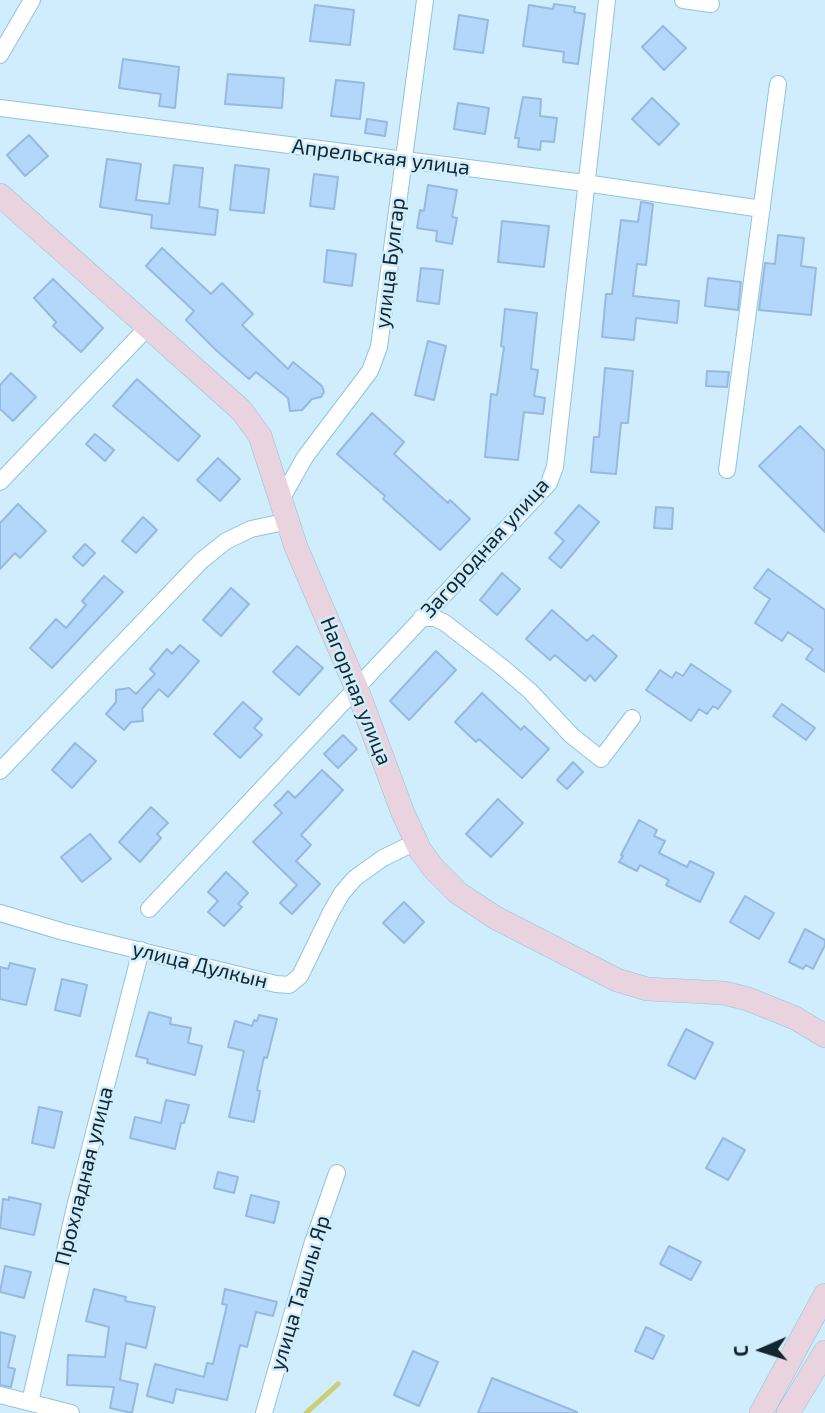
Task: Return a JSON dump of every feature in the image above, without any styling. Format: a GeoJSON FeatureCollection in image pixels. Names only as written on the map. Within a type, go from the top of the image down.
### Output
{"type":"FeatureCollection","features":[{"type":"Feature","properties":{"kind":"street"},"geometry":{"type":"LineString","coordinates":[[0,55],[32,0]]}},
{"type":"Feature","properties":{"kind":"street","name":"улица Булгар"},"geometry":{"type":"LineString","coordinates":[[282,498],[305,457],[370,371],[379,346],[425,0]]}},
{"type":"Feature","properties":{"kind":"street","name":"Загородная улица"},"geometry":{"type":"LineString","coordinates":[[149,909],[549,483],[555,467],[607,0]]}},
{"type":"Feature","properties":{"kind":"street"},"geometry":{"type":"LineString","coordinates":[[683,0],[710,4]]}},
{"type":"Feature","properties":{"kind":"street"},"geometry":{"type":"LineString","coordinates":[[727,470],[778,84]]}},
{"type":"Feature","properties":{"kind":"street","name":"Апрельская улица"},"geometry":{"type":"LineString","coordinates":[[0,108],[585,183],[762,209]]}},
{"type":"Feature","properties":{"kind":"street","name":"Нагорная улица"},"geometry":{"type":"LineString","coordinates":[[0,195],[241,410],[260,436],[296,547],[356,687],[403,813],[416,842],[434,869],[458,893],[478,907],[617,980],[647,989],[724,993],[748,999],[795,1018],[825,1035]]}},
{"type":"Feature","properties":{"kind":"street"},"geometry":{"type":"LineString","coordinates":[[0,482],[147,328]]}},
{"type":"Feature","properties":{"kind":"street"},"geometry":{"type":"LineString","coordinates":[[0,771],[201,561],[226,541],[251,529],[289,521]]}},
{"type":"Feature","properties":{"kind":"street"},"geometry":{"type":"LineString","coordinates":[[421,618],[435,618],[446,623],[530,691],[571,735],[601,759],[632,718]]}},
{"type":"Feature","properties":{"kind":"street","name":"улица Дулкын"},"geometry":{"type":"LineString","coordinates":[[0,913],[276,984],[289,985],[300,976],[331,912],[355,878],[383,858],[416,842]]}},
{"type":"Feature","properties":{"kind":"street","name":"Прохладная улица"},"geometry":{"type":"LineString","coordinates":[[30,1402],[76,1203],[141,950]]}},
{"type":"Feature","properties":{"kind":"street","name":"улица Ташлы Яр"},"geometry":{"type":"LineString","coordinates":[[264,1413],[312,1245],[337,1173]]}},
{"type":"Feature","properties":{"kind":"street"},"geometry":{"type":"LineString","coordinates":[[761,1413],[825,1294]]}},
{"type":"Feature","properties":{"kind":"street"},"geometry":{"type":"LineString","coordinates":[[788,1413],[825,1353]]}},
{"type":"Feature","properties":{"kind":"street"},"geometry":{"type":"LineString","coordinates":[[0,1395],[71,1413]]}},
{"type":"Feature","properties":{"kind":"building"},"geometry":{"type":"Polygon","coordinates":[[[554,4],[575,7],[574,12],[585,14],[578,64],[563,62],[564,52],[523,46],[529,5],[553,9],[554,4]]]}},
{"type":"Feature","properties":{"kind":"building"},"geometry":{"type":"Polygon","coordinates":[[[315,5],[354,10],[350,45],[310,41],[315,5]]]}},
{"type":"Feature","properties":{"kind":"building"},"geometry":{"type":"Polygon","coordinates":[[[459,15],[488,20],[483,53],[454,49],[459,15]]]}},
{"type":"Feature","properties":{"kind":"building"},"geometry":{"type":"Polygon","coordinates":[[[663,26],[686,48],[664,70],[642,47],[663,26]]]}},
{"type":"Feature","properties":{"kind":"building"},"geometry":{"type":"Polygon","coordinates":[[[123,59],[179,67],[175,108],[159,106],[161,94],[119,88],[123,59]]]}},
{"type":"Feature","properties":{"kind":"building"},"geometry":{"type":"Polygon","coordinates":[[[228,74],[284,78],[282,108],[225,104],[228,74]]]}},
{"type":"Feature","properties":{"kind":"building"},"geometry":{"type":"Polygon","coordinates":[[[336,80],[364,83],[360,119],[331,116],[336,80]]]}},
{"type":"Feature","properties":{"kind":"building"},"geometry":{"type":"Polygon","coordinates":[[[523,97],[541,99],[540,116],[557,118],[554,142],[541,141],[540,150],[518,147],[519,138],[515,138],[523,97]]]}},
{"type":"Feature","properties":{"kind":"building"},"geometry":{"type":"Polygon","coordinates":[[[652,98],[679,124],[659,145],[632,119],[652,98]]]}},
{"type":"Feature","properties":{"kind":"building"},"geometry":{"type":"Polygon","coordinates":[[[458,103],[489,108],[485,134],[454,129],[458,103]]]}},
{"type":"Feature","properties":{"kind":"building"},"geometry":{"type":"Polygon","coordinates":[[[367,119],[387,122],[385,136],[365,133],[367,119]]]}},
{"type":"Feature","properties":{"kind":"building"},"geometry":{"type":"Polygon","coordinates":[[[29,135],[48,156],[25,176],[7,155],[29,135]]]}},
{"type":"Feature","properties":{"kind":"building"},"geometry":{"type":"Polygon","coordinates":[[[107,159],[141,164],[136,200],[169,204],[174,165],[203,168],[199,207],[218,210],[215,235],[151,228],[152,215],[100,207],[107,159]]]}},
{"type":"Feature","properties":{"kind":"building"},"geometry":{"type":"Polygon","coordinates":[[[235,165],[269,169],[264,213],[230,210],[235,165]]]}},
{"type":"Feature","properties":{"kind":"building"},"geometry":{"type":"Polygon","coordinates":[[[314,174],[338,177],[334,209],[310,206],[314,174]]]}},
{"type":"Feature","properties":{"kind":"building"},"geometry":{"type":"Polygon","coordinates":[[[428,185],[457,190],[452,217],[457,218],[452,244],[436,241],[437,231],[417,228],[420,210],[424,211],[428,185]]]}},
{"type":"Feature","properties":{"kind":"building"},"geometry":{"type":"Polygon","coordinates":[[[641,202],[653,204],[646,265],[637,264],[633,296],[679,301],[677,323],[636,318],[634,340],[602,337],[606,294],[612,294],[621,220],[638,222],[641,202]]]}},
{"type":"Feature","properties":{"kind":"building"},"geometry":{"type":"Polygon","coordinates":[[[502,221],[549,226],[544,267],[498,262],[502,221]]]}},
{"type":"Feature","properties":{"kind":"building"},"geometry":{"type":"Polygon","coordinates":[[[778,235],[804,238],[801,266],[816,268],[811,315],[759,310],[765,263],[775,264],[778,235]]]}},
{"type":"Feature","properties":{"kind":"building"},"geometry":{"type":"Polygon","coordinates":[[[162,248],[211,294],[222,283],[253,314],[242,325],[288,369],[293,362],[322,386],[324,392],[321,397],[312,399],[302,410],[290,411],[288,398],[256,372],[249,379],[217,351],[186,320],[194,311],[146,266],[162,248]]]}},
{"type":"Feature","properties":{"kind":"building"},"geometry":{"type":"Polygon","coordinates":[[[327,250],[356,254],[352,286],[324,282],[327,250]]]}},
{"type":"Feature","properties":{"kind":"building"},"geometry":{"type":"Polygon","coordinates":[[[421,268],[443,270],[439,304],[417,301],[421,268]]]}},
{"type":"Feature","properties":{"kind":"building"},"geometry":{"type":"Polygon","coordinates":[[[708,278],[741,282],[738,310],[705,306],[708,278]]]}},
{"type":"Feature","properties":{"kind":"building"},"geometry":{"type":"Polygon","coordinates":[[[53,279],[103,328],[81,352],[53,326],[56,322],[34,298],[53,279]]]}},
{"type":"Feature","properties":{"kind":"building"},"geometry":{"type":"Polygon","coordinates":[[[505,309],[537,313],[531,369],[538,370],[534,396],[545,398],[543,414],[524,412],[518,460],[485,457],[491,394],[497,395],[504,347],[501,346],[505,309]]]}},
{"type":"Feature","properties":{"kind":"building"},"geometry":{"type":"Polygon","coordinates":[[[428,341],[446,346],[434,400],[415,395],[428,341]]]}},
{"type":"Feature","properties":{"kind":"building"},"geometry":{"type":"Polygon","coordinates":[[[605,368],[633,371],[628,423],[621,423],[616,474],[591,472],[594,437],[599,437],[605,368]]]}},
{"type":"Feature","properties":{"kind":"building"},"geometry":{"type":"Polygon","coordinates":[[[707,371],[729,372],[727,387],[706,386],[707,371]]]}},
{"type":"Feature","properties":{"kind":"building"},"geometry":{"type":"Polygon","coordinates":[[[11,373],[36,397],[13,421],[0,409],[0,385],[11,373]]]}},
{"type":"Feature","properties":{"kind":"building"},"geometry":{"type":"Polygon","coordinates":[[[137,379],[200,436],[178,461],[113,406],[137,379]]]}},
{"type":"Feature","properties":{"kind":"building"},"geometry":{"type":"Polygon","coordinates":[[[372,413],[404,442],[394,454],[448,503],[450,500],[470,519],[440,550],[337,454],[372,413]]]}},
{"type":"Feature","properties":{"kind":"building"},"geometry":{"type":"Polygon","coordinates":[[[800,426],[825,451],[825,532],[759,466],[800,426]]]}},
{"type":"Feature","properties":{"kind":"building"},"geometry":{"type":"Polygon","coordinates":[[[95,434],[114,450],[105,461],[86,444],[95,434]]]}},
{"type":"Feature","properties":{"kind":"building"},"geometry":{"type":"Polygon","coordinates":[[[218,458],[240,479],[220,501],[197,480],[218,458]]]}},
{"type":"Feature","properties":{"kind":"building"},"geometry":{"type":"Polygon","coordinates":[[[18,504],[46,531],[20,558],[15,553],[0,569],[0,523],[18,504]]]}},
{"type":"Feature","properties":{"kind":"building"},"geometry":{"type":"Polygon","coordinates":[[[579,505],[599,522],[561,568],[549,558],[564,541],[555,533],[579,505]]]}},
{"type":"Feature","properties":{"kind":"building"},"geometry":{"type":"Polygon","coordinates":[[[656,507],[673,508],[672,529],[654,528],[656,507]]]}},
{"type":"Feature","properties":{"kind":"building"},"geometry":{"type":"Polygon","coordinates":[[[143,517],[157,530],[136,553],[122,541],[143,517]]]}},
{"type":"Feature","properties":{"kind":"building"},"geometry":{"type":"Polygon","coordinates":[[[85,544],[95,553],[83,566],[73,557],[85,544]]]}},
{"type":"Feature","properties":{"kind":"building"},"geometry":{"type":"Polygon","coordinates":[[[768,569],[825,610],[825,672],[806,659],[813,649],[788,632],[782,641],[755,623],[770,599],[754,588],[768,569]]]}},
{"type":"Feature","properties":{"kind":"building"},"geometry":{"type":"Polygon","coordinates":[[[502,573],[520,589],[497,615],[480,600],[502,573]]]}},
{"type":"Feature","properties":{"kind":"building"},"geometry":{"type":"Polygon","coordinates":[[[104,576],[123,592],[52,668],[30,648],[56,619],[66,628],[86,605],[82,601],[104,576]]]}},
{"type":"Feature","properties":{"kind":"building"},"geometry":{"type":"Polygon","coordinates":[[[231,588],[249,604],[221,636],[203,620],[231,588]]]}},
{"type":"Feature","properties":{"kind":"building"},"geometry":{"type":"Polygon","coordinates":[[[552,610],[587,641],[593,635],[617,656],[595,681],[590,675],[585,681],[555,655],[550,660],[526,639],[552,610]]]}},
{"type":"Feature","properties":{"kind":"building"},"geometry":{"type":"Polygon","coordinates":[[[180,645],[199,661],[168,697],[159,689],[142,709],[143,721],[131,722],[124,730],[106,714],[116,702],[116,690],[129,688],[136,694],[155,674],[150,669],[167,649],[172,654],[180,645]]]}},
{"type":"Feature","properties":{"kind":"building"},"geometry":{"type":"Polygon","coordinates":[[[297,646],[323,668],[299,695],[273,672],[297,646]]]}},
{"type":"Feature","properties":{"kind":"building"},"geometry":{"type":"Polygon","coordinates":[[[436,651],[456,670],[409,720],[390,701],[436,651]]]}},
{"type":"Feature","properties":{"kind":"building"},"geometry":{"type":"Polygon","coordinates":[[[691,664],[731,691],[718,709],[713,706],[707,714],[699,709],[691,721],[646,690],[660,670],[672,678],[676,672],[683,676],[691,664]]]}},
{"type":"Feature","properties":{"kind":"building"},"geometry":{"type":"Polygon","coordinates":[[[482,693],[521,730],[524,726],[549,749],[522,778],[479,739],[476,742],[455,722],[482,693]]]}},
{"type":"Feature","properties":{"kind":"building"},"geometry":{"type":"Polygon","coordinates":[[[243,702],[262,719],[254,728],[262,735],[240,758],[214,734],[243,702]]]}},
{"type":"Feature","properties":{"kind":"building"},"geometry":{"type":"Polygon","coordinates":[[[782,704],[815,728],[806,740],[773,716],[782,704]]]}},
{"type":"Feature","properties":{"kind":"building"},"geometry":{"type":"Polygon","coordinates":[[[343,735],[357,749],[338,768],[324,754],[343,735]]]}},
{"type":"Feature","properties":{"kind":"building"},"geometry":{"type":"Polygon","coordinates":[[[75,743],[96,761],[72,788],[52,770],[75,743]]]}},
{"type":"Feature","properties":{"kind":"building"},"geometry":{"type":"Polygon","coordinates":[[[573,762],[583,772],[567,789],[557,780],[573,762]]]}},
{"type":"Feature","properties":{"kind":"building"},"geometry":{"type":"Polygon","coordinates":[[[322,770],[343,790],[301,835],[311,845],[296,861],[320,884],[292,914],[280,903],[297,885],[253,842],[282,813],[274,805],[288,791],[295,798],[322,770]]]}},
{"type":"Feature","properties":{"kind":"building"},"geometry":{"type":"Polygon","coordinates":[[[498,799],[523,823],[491,857],[466,834],[498,799]]]}},
{"type":"Feature","properties":{"kind":"building"},"geometry":{"type":"Polygon","coordinates":[[[151,807],[168,823],[157,834],[161,838],[140,862],[119,842],[151,807]]]}},
{"type":"Feature","properties":{"kind":"building"},"geometry":{"type":"Polygon","coordinates":[[[639,820],[657,830],[654,836],[665,841],[659,853],[687,867],[690,861],[714,873],[700,902],[666,885],[669,880],[640,865],[637,871],[619,862],[639,820]]]}},
{"type":"Feature","properties":{"kind":"building"},"geometry":{"type":"Polygon","coordinates":[[[90,834],[111,859],[82,882],[61,857],[90,834]]]}},
{"type":"Feature","properties":{"kind":"building"},"geometry":{"type":"Polygon","coordinates":[[[226,872],[248,893],[238,904],[242,907],[224,926],[208,912],[218,901],[208,892],[226,872]]]}},
{"type":"Feature","properties":{"kind":"building"},"geometry":{"type":"Polygon","coordinates":[[[745,896],[774,913],[759,939],[730,922],[745,896]]]}},
{"type":"Feature","properties":{"kind":"building"},"geometry":{"type":"Polygon","coordinates":[[[404,902],[424,922],[404,943],[383,923],[404,902]]]}},
{"type":"Feature","properties":{"kind":"building"},"geometry":{"type":"Polygon","coordinates":[[[805,929],[825,940],[813,969],[806,965],[803,969],[789,962],[805,929]]]}},
{"type":"Feature","properties":{"kind":"building"},"geometry":{"type":"Polygon","coordinates":[[[10,963],[35,969],[26,1005],[0,999],[0,967],[8,969],[10,963]]]}},
{"type":"Feature","properties":{"kind":"building"},"geometry":{"type":"Polygon","coordinates":[[[62,979],[87,985],[80,1016],[55,1010],[62,979]]]}},
{"type":"Feature","properties":{"kind":"building"},"geometry":{"type":"Polygon","coordinates":[[[149,1012],[171,1018],[170,1024],[191,1028],[188,1043],[202,1046],[195,1075],[147,1063],[148,1059],[136,1056],[149,1012]]]}},
{"type":"Feature","properties":{"kind":"building"},"geometry":{"type":"Polygon","coordinates":[[[259,1015],[277,1019],[267,1058],[264,1057],[254,1122],[229,1117],[244,1051],[228,1047],[235,1021],[252,1026],[259,1015]]]}},
{"type":"Feature","properties":{"kind":"building"},"geometry":{"type":"Polygon","coordinates":[[[686,1029],[713,1043],[695,1079],[668,1065],[686,1029]]]}},
{"type":"Feature","properties":{"kind":"building"},"geometry":{"type":"Polygon","coordinates":[[[166,1100],[189,1105],[184,1123],[181,1123],[175,1149],[130,1138],[135,1117],[161,1123],[166,1100]]]}},
{"type":"Feature","properties":{"kind":"building"},"geometry":{"type":"Polygon","coordinates":[[[39,1107],[62,1112],[54,1148],[32,1143],[39,1107]]]}},
{"type":"Feature","properties":{"kind":"building"},"geometry":{"type":"Polygon","coordinates":[[[723,1138],[745,1150],[728,1180],[706,1168],[723,1138]]]}},
{"type":"Feature","properties":{"kind":"building"},"geometry":{"type":"Polygon","coordinates":[[[218,1172],[238,1177],[234,1193],[214,1188],[218,1172]]]}},
{"type":"Feature","properties":{"kind":"building"},"geometry":{"type":"Polygon","coordinates":[[[251,1195],[279,1202],[274,1223],[246,1216],[251,1195]]]}},
{"type":"Feature","properties":{"kind":"building"},"geometry":{"type":"Polygon","coordinates":[[[9,1197],[41,1204],[34,1235],[0,1228],[3,1199],[9,1200],[9,1197]]]}},
{"type":"Feature","properties":{"kind":"building"},"geometry":{"type":"Polygon","coordinates":[[[669,1246],[701,1262],[691,1280],[660,1264],[669,1246]]]}},
{"type":"Feature","properties":{"kind":"building"},"geometry":{"type":"Polygon","coordinates":[[[5,1266],[31,1272],[24,1298],[0,1292],[5,1266]]]}},
{"type":"Feature","properties":{"kind":"building"},"geometry":{"type":"Polygon","coordinates":[[[94,1289],[126,1297],[125,1301],[155,1307],[146,1348],[126,1343],[120,1380],[138,1384],[132,1413],[110,1408],[114,1387],[67,1385],[68,1355],[105,1357],[109,1327],[86,1321],[94,1289]]]}},
{"type":"Feature","properties":{"kind":"building"},"geometry":{"type":"Polygon","coordinates":[[[225,1289],[277,1302],[273,1316],[256,1312],[247,1347],[240,1345],[227,1400],[176,1389],[173,1403],[147,1396],[155,1364],[204,1377],[207,1363],[213,1364],[227,1305],[222,1304],[225,1289]]]}},
{"type":"Feature","properties":{"kind":"building"},"geometry":{"type":"Polygon","coordinates":[[[646,1327],[664,1336],[653,1359],[635,1351],[646,1327]]]}},
{"type":"Feature","properties":{"kind":"building"},"geometry":{"type":"Polygon","coordinates":[[[0,1332],[15,1336],[8,1367],[15,1369],[11,1387],[0,1385],[0,1332]]]}},
{"type":"Feature","properties":{"kind":"building"},"geometry":{"type":"Polygon","coordinates":[[[413,1351],[438,1362],[419,1406],[394,1395],[413,1351]]]}},
{"type":"Feature","properties":{"kind":"building"},"geometry":{"type":"Polygon","coordinates":[[[492,1378],[577,1412],[577,1413],[478,1413],[492,1378]]]}},
{"type":"Feature","properties":{"kind":"waterway"},"geometry":{"type":"LineString","coordinates":[[306,1413],[338,1384]]}}]}
